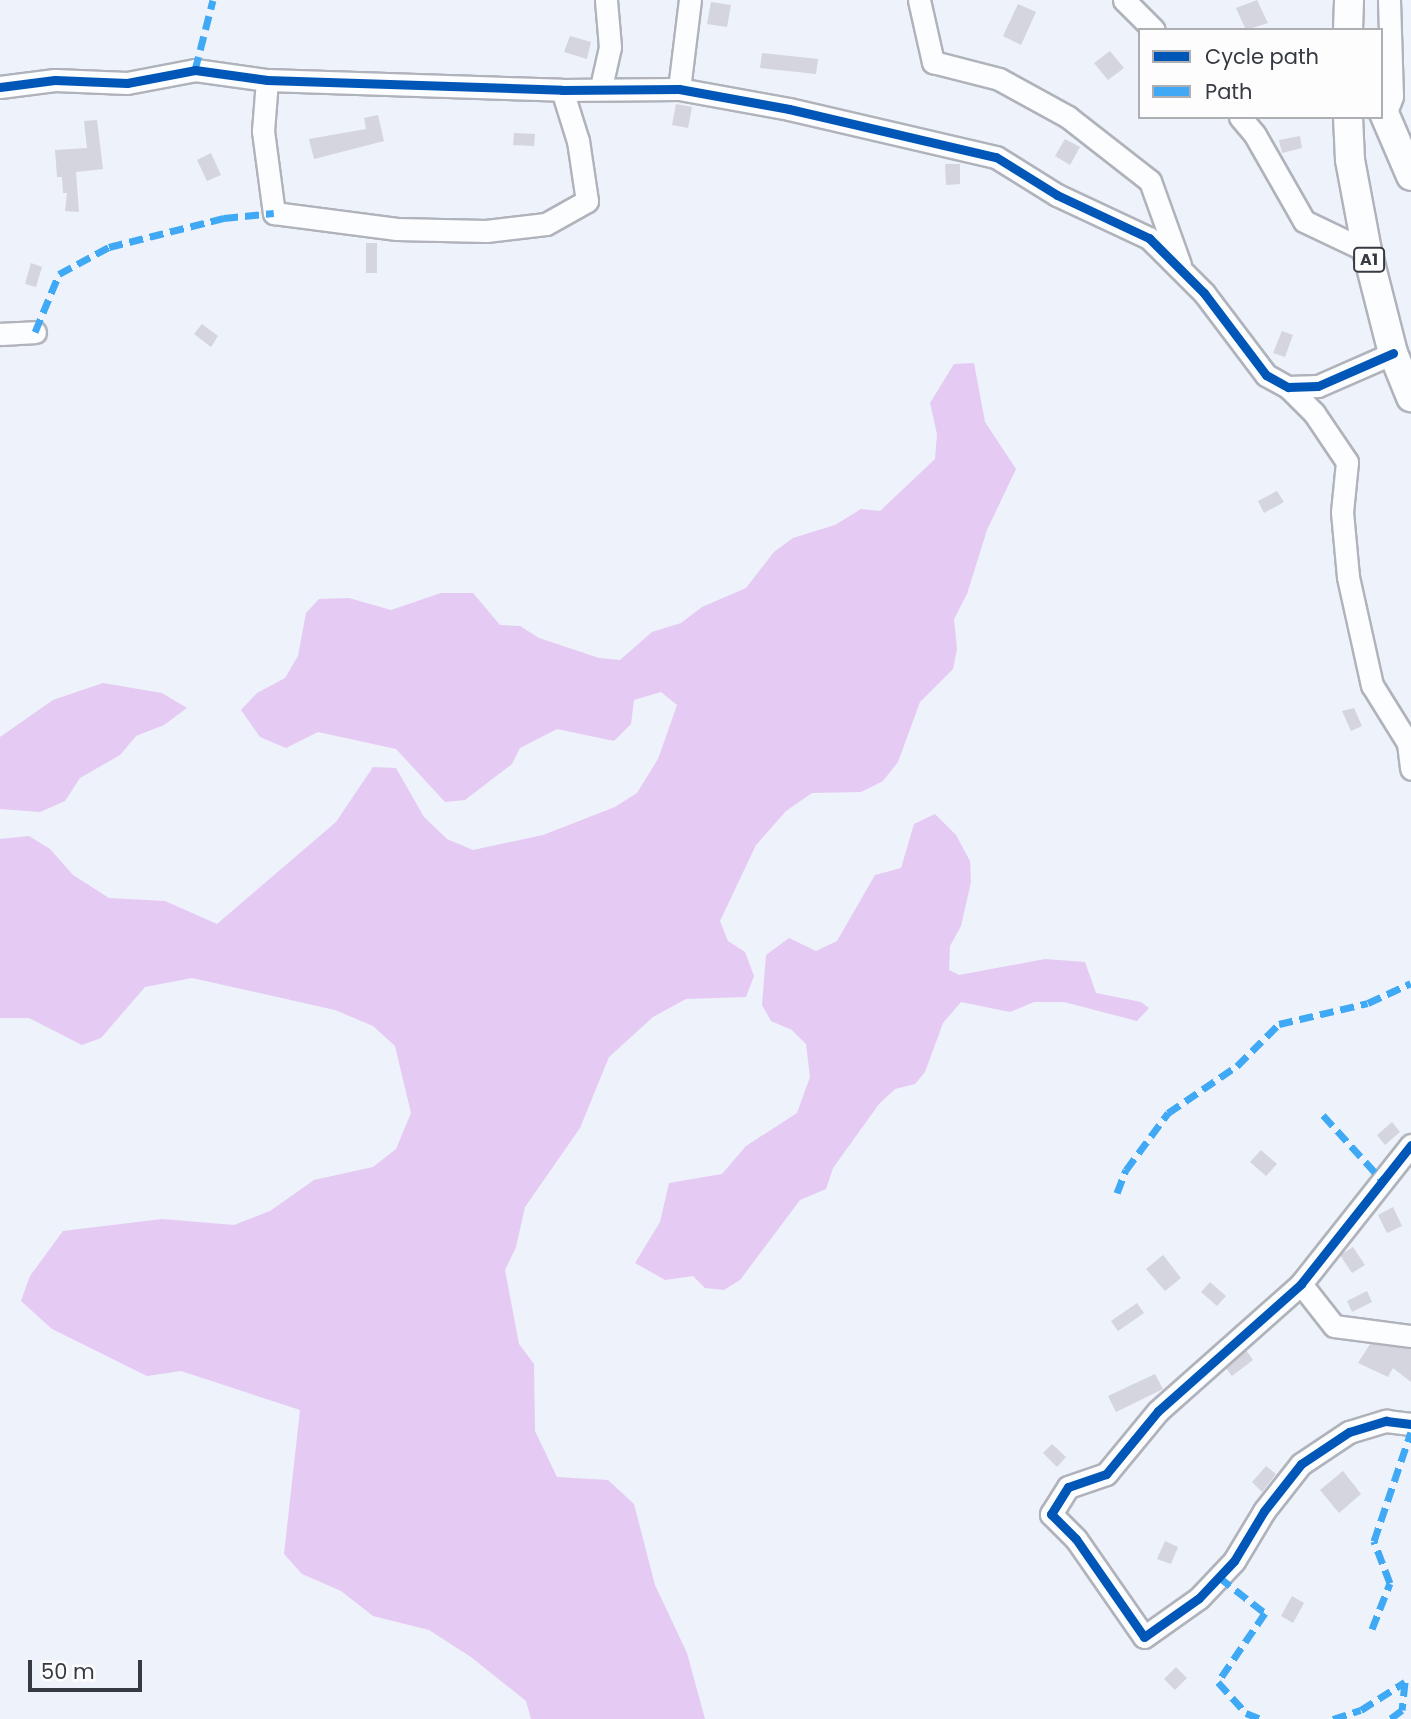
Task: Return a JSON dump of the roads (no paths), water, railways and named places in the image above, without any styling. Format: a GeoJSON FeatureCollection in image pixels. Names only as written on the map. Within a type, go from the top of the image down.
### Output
{"type":"FeatureCollection","features":[{"type":"Feature","properties":{"kind":"main road"},"geometry":{"type":"LineString","coordinates":[[1348,28],[1349,0]]}},
{"type":"Feature","properties":{"kind":"main road"},"geometry":{"type":"LineString","coordinates":[[1384,109],[1411,176]]}},
{"type":"Feature","properties":{"kind":"main road","name":"A1"},"geometry":{"type":"LineString","coordinates":[[1349,119],[1350,160],[1367,251],[1393,353],[1411,397]]}},
{"type":"Feature","properties":{"kind":"street"},"geometry":{"type":"LineString","coordinates":[[601,87],[610,47],[606,0]]}},
{"type":"Feature","properties":{"kind":"street"},"geometry":{"type":"LineString","coordinates":[[679,89],[690,0]]}},
{"type":"Feature","properties":{"kind":"street"},"geometry":{"type":"LineString","coordinates":[[919,0],[933,62],[1010,85],[1068,117],[1150,181],[1183,272]]}},
{"type":"Feature","properties":{"kind":"street"},"geometry":{"type":"LineString","coordinates":[[1124,0],[1152,28]]}},
{"type":"Feature","properties":{"kind":"street"},"geometry":{"type":"LineString","coordinates":[[1384,109],[1392,96],[1389,0]]}},
{"type":"Feature","properties":{"kind":"street"},"geometry":{"type":"LineString","coordinates":[[0,87],[55,80],[127,82],[195,70],[267,80],[562,90],[601,87],[679,89],[815,114],[996,158],[1057,195],[1149,238],[1183,272],[1266,374],[1289,387],[1314,412],[1348,463],[1342,512],[1348,577],[1372,685],[1408,743],[1411,769]]}},
{"type":"Feature","properties":{"kind":"street"},"geometry":{"type":"LineString","coordinates":[[267,80],[263,131],[274,213],[422,229],[486,231],[546,224],[587,201],[578,141],[562,90]]}},
{"type":"Feature","properties":{"kind":"street"},"geometry":{"type":"LineString","coordinates":[[1242,119],[1255,135],[1304,221],[1367,251]]}},
{"type":"Feature","properties":{"kind":"street"},"geometry":{"type":"LineString","coordinates":[[0,334],[35,332]]}},
{"type":"Feature","properties":{"kind":"street"},"geometry":{"type":"LineString","coordinates":[[1289,387],[1318,386],[1393,353]]}},
{"type":"Feature","properties":{"kind":"street"},"geometry":{"type":"LineString","coordinates":[[1411,1145],[1301,1284],[1158,1411],[1106,1474],[1068,1487],[1051,1514],[1076,1539],[1144,1637],[1199,1598],[1234,1561],[1264,1511],[1301,1464],[1349,1433],[1386,1421],[1411,1424]]}},
{"type":"Feature","properties":{"kind":"street"},"geometry":{"type":"LineString","coordinates":[[1301,1284],[1334,1326],[1411,1336]]}}]}
